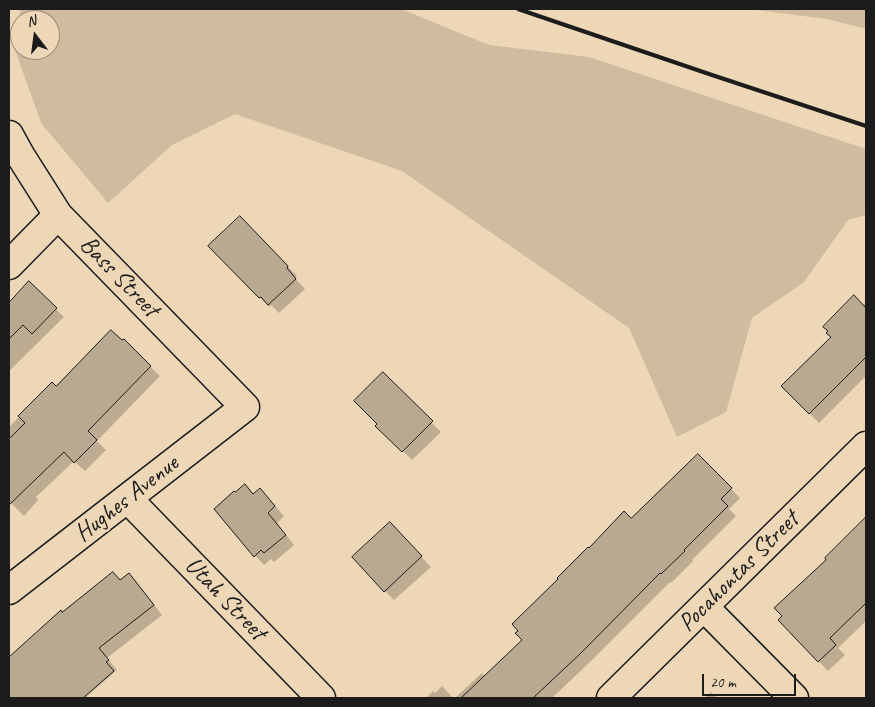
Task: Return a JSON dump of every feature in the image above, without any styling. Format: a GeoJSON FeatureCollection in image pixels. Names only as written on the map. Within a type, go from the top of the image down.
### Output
{"type":"FeatureCollection","features":[{"type":"Feature","properties":{"kind":"street","name":"Bass Street"},"geometry":{"type":"LineString","coordinates":[[9,135],[58,215],[246,406]]}},
{"type":"Feature","properties":{"kind":"street"},"geometry":{"type":"LineString","coordinates":[[9,265],[58,215]]}},
{"type":"Feature","properties":{"kind":"street","name":"Hughes Avenue"},"geometry":{"type":"LineString","coordinates":[[9,590],[246,406]]}},
{"type":"Feature","properties":{"kind":"street","name":"Pocahontas Street"},"geometry":{"type":"LineString","coordinates":[[611,698],[866,446]]}},
{"type":"Feature","properties":{"kind":"street","name":"Utah Street"},"geometry":{"type":"LineString","coordinates":[[128,499],[321,698]]}},
{"type":"Feature","properties":{"kind":"street"},"geometry":{"type":"LineString","coordinates":[[704,607],[794,698]]}},
{"type":"Feature","properties":{"kind":"shaded area"},"geometry":{"type":"Polygon","coordinates":[[[21,9],[401,9],[489,45],[589,57],[866,149],[866,215],[848,220],[804,282],[752,318],[726,412],[677,437],[629,328],[402,171],[235,114],[172,145],[108,203],[41,123],[19,60],[60,60],[60,10],[21,9]]]}},
{"type":"Feature","properties":{"kind":"shaded area"},"geometry":{"type":"Polygon","coordinates":[[[748,9],[866,9],[866,29],[827,19],[748,9]]]}},
{"type":"Feature","properties":{"kind":"building"},"geometry":{"type":"Polygon","coordinates":[[[240,216],[288,266],[287,268],[296,279],[268,305],[208,246],[240,216]]]}},
{"type":"Feature","properties":{"kind":"building"},"geometry":{"type":"Polygon","coordinates":[[[29,281],[57,308],[32,334],[23,325],[9,339],[9,303],[29,281]]]}},
{"type":"Feature","properties":{"kind":"building"},"geometry":{"type":"Polygon","coordinates":[[[854,295],[866,308],[866,357],[809,414],[781,386],[831,337],[823,327],[854,295]]]}},
{"type":"Feature","properties":{"kind":"building"},"geometry":{"type":"Polygon","coordinates":[[[111,330],[122,340],[124,339],[151,366],[88,431],[97,440],[74,463],[64,452],[9,505],[9,439],[25,423],[18,416],[52,382],[56,386],[111,330]]]}},
{"type":"Feature","properties":{"kind":"building"},"geometry":{"type":"Polygon","coordinates":[[[383,372],[433,421],[402,452],[375,426],[377,424],[354,401],[383,372]]]}},
{"type":"Feature","properties":{"kind":"building"},"geometry":{"type":"Polygon","coordinates":[[[698,454],[732,488],[721,499],[728,506],[685,551],[660,573],[581,653],[533,698],[461,698],[522,640],[515,633],[518,631],[512,624],[624,511],[631,518],[698,454]]]}},
{"type":"Feature","properties":{"kind":"building"},"geometry":{"type":"Polygon","coordinates":[[[245,484],[253,494],[260,488],[275,506],[268,513],[286,535],[264,553],[261,550],[254,557],[214,509],[245,484]]]}},
{"type":"Feature","properties":{"kind":"building"},"geometry":{"type":"Polygon","coordinates":[[[866,517],[866,603],[830,638],[836,645],[818,662],[778,620],[782,616],[774,608],[826,560],[825,558],[866,517]]]}},
{"type":"Feature","properties":{"kind":"building"},"geometry":{"type":"Polygon","coordinates":[[[390,522],[422,556],[384,592],[352,557],[390,522]]]}},
{"type":"Feature","properties":{"kind":"building"},"geometry":{"type":"Polygon","coordinates":[[[113,572],[120,580],[129,573],[154,605],[99,648],[109,660],[106,662],[114,671],[83,698],[9,698],[9,657],[61,610],[62,612],[113,572]]]}},
{"type":"Feature","properties":{"kind":"railway"},"geometry":{"type":"LineString","coordinates":[[518,9],[866,126]]}}]}
